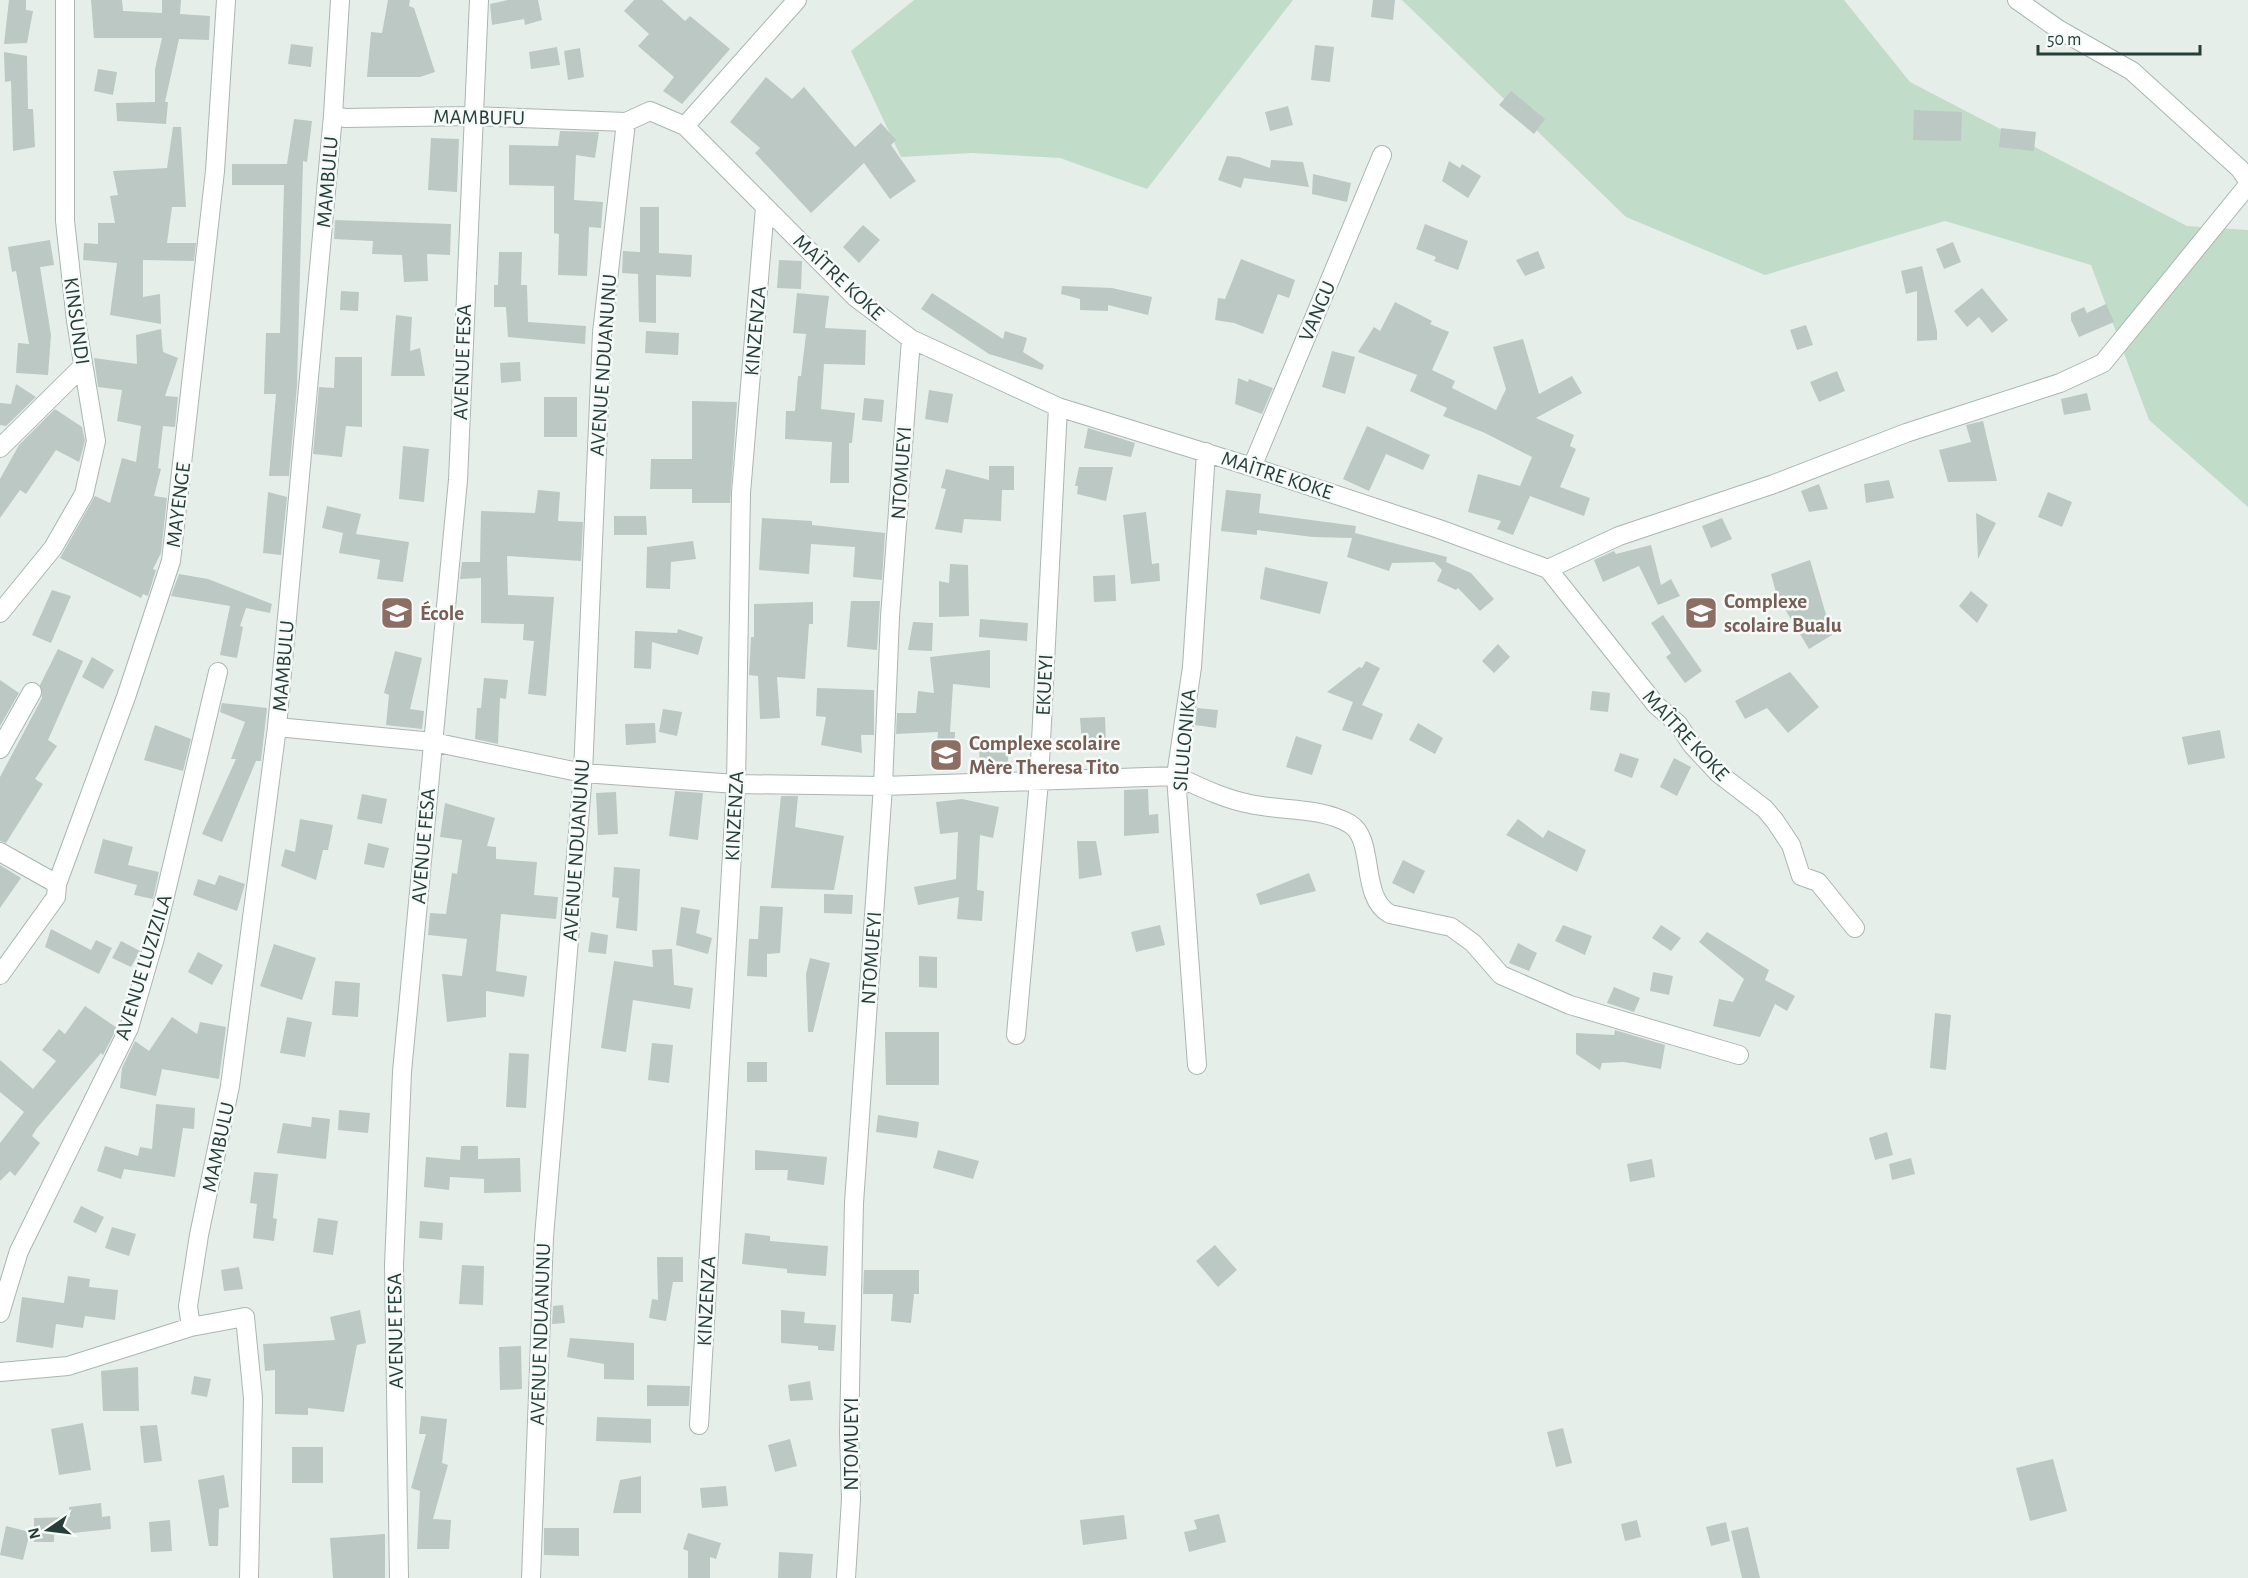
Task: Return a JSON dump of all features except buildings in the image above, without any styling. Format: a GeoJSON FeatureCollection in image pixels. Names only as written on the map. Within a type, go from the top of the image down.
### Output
{"type":"FeatureCollection","features":[{"type":"Feature","properties":{"kind":"street","name":"KINSUNDI"},"geometry":{"type":"LineString","coordinates":[[0,613],[53,548],[84,494],[96,441],[83,366],[65,221],[65,0]]}},
{"type":"Feature","properties":{"kind":"street","name":"MAYENGE"},"geometry":{"type":"LineString","coordinates":[[0,975],[56,897],[57,884],[126,697],[171,561],[215,171],[226,0]]}},
{"type":"Feature","properties":{"kind":"street","name":"MAMBULU"},"geometry":{"type":"LineString","coordinates":[[191,1327],[188,1306],[199,1235],[231,1086],[277,727],[333,115],[340,0]]}},
{"type":"Feature","properties":{"kind":"street","name":"AVENUE FESA"},"geometry":{"type":"LineString","coordinates":[[399,1578],[394,1242],[402,1072],[458,480],[472,116],[479,0]]}},
{"type":"Feature","properties":{"kind":"street"},"geometry":{"type":"LineString","coordinates":[[685,126],[797,0]]}},
{"type":"Feature","properties":{"kind":"street"},"geometry":{"type":"LineString","coordinates":[[1548,569],[1619,536],[1774,484],[1906,433],[2060,383],[2103,363],[2248,183],[2240,169],[2132,71],[2058,29],[2017,0]]}},
{"type":"Feature","properties":{"kind":"street","name":"MAÎTRE KOKE"},"geometry":{"type":"LineString","coordinates":[[626,122],[650,111],[685,126],[855,297],[910,339],[1058,407],[1252,467],[1439,529],[1548,569],[1656,705],[1678,724],[1692,745],[1718,773],[1765,809],[1791,845],[1801,876],[1818,882],[1855,928]]}},
{"type":"Feature","properties":{"kind":"street","name":"MAMBUFU"},"geometry":{"type":"LineString","coordinates":[[333,115],[345,118],[472,116],[626,122]]}},
{"type":"Feature","properties":{"kind":"street","name":"AVENUE NDUANUNU"},"geometry":{"type":"LineString","coordinates":[[531,1578],[544,1237],[583,773],[602,333],[626,122]]}},
{"type":"Feature","properties":{"kind":"street","name":"VANGU"},"geometry":{"type":"LineString","coordinates":[[1252,467],[1382,155]]}},
{"type":"Feature","properties":{"kind":"street","name":"KINZENZA"},"geometry":{"type":"LineString","coordinates":[[699,1425],[736,784],[741,493],[765,207]]}},
{"type":"Feature","properties":{"kind":"street","name":"NTOMUEYI"},"geometry":{"type":"LineString","coordinates":[[846,1578],[851,1499],[849,1432],[854,1203],[884,786],[890,617],[910,339]]}},
{"type":"Feature","properties":{"kind":"street"},"geometry":{"type":"LineString","coordinates":[[0,448],[83,366]]}},
{"type":"Feature","properties":{"kind":"street","name":"EKUEYI"},"geometry":{"type":"LineString","coordinates":[[1016,1035],[1039,781],[1058,407]]}},
{"type":"Feature","properties":{"kind":"street","name":"SILULONIKA"},"geometry":{"type":"LineString","coordinates":[[1197,1065],[1176,776],[1192,667],[1206,452]]}},
{"type":"Feature","properties":{"kind":"street","name":"AVENUE LUZIZILA"},"geometry":{"type":"LineString","coordinates":[[0,1313],[19,1251],[129,1028],[155,938],[218,672]]}},
{"type":"Feature","properties":{"kind":"street"},"geometry":{"type":"LineString","coordinates":[[0,749],[32,692]]}},
{"type":"Feature","properties":{"kind":"street"},"geometry":{"type":"LineString","coordinates":[[277,727],[433,742],[583,773],[736,784],[884,786],[1176,776],[1215,794],[1250,804],[1318,813],[1350,824],[1360,838],[1375,898],[1382,910],[1390,914],[1451,927],[1473,943],[1501,975],[1570,1005],[1739,1055]]}},
{"type":"Feature","properties":{"kind":"street"},"geometry":{"type":"LineString","coordinates":[[0,852],[57,884]]}},
{"type":"Feature","properties":{"kind":"street"},"geometry":{"type":"LineString","coordinates":[[0,1372],[68,1366],[191,1327],[245,1317],[253,1398],[249,1578]]}},
{"type":"Feature","properties":{"kind":"green space"},"geometry":{"type":"Polygon","coordinates":[[[914,0],[1293,0],[1147,189],[1060,158],[972,153],[901,157],[851,51],[914,0]]]}},
{"type":"Feature","properties":{"kind":"green space"},"geometry":{"type":"Polygon","coordinates":[[[1402,0],[1844,0],[1910,82],[2187,226],[2248,230],[2248,507],[2149,420],[2091,265],[1945,221],[1765,275],[1626,217],[1402,0]]]}},
{"type":"Feature","properties":{"kind":"place","name":"École"},"geometry":{"type":"Point","coordinates":[397,613]}},
{"type":"Feature","properties":{"kind":"place","name":"Complexe scolaire Bualu"},"geometry":{"type":"Point","coordinates":[1701,613]}},
{"type":"Feature","properties":{"kind":"place","name":"Complexe scolaire Mère Theresa Tito"},"geometry":{"type":"Point","coordinates":[946,755]}}]}
